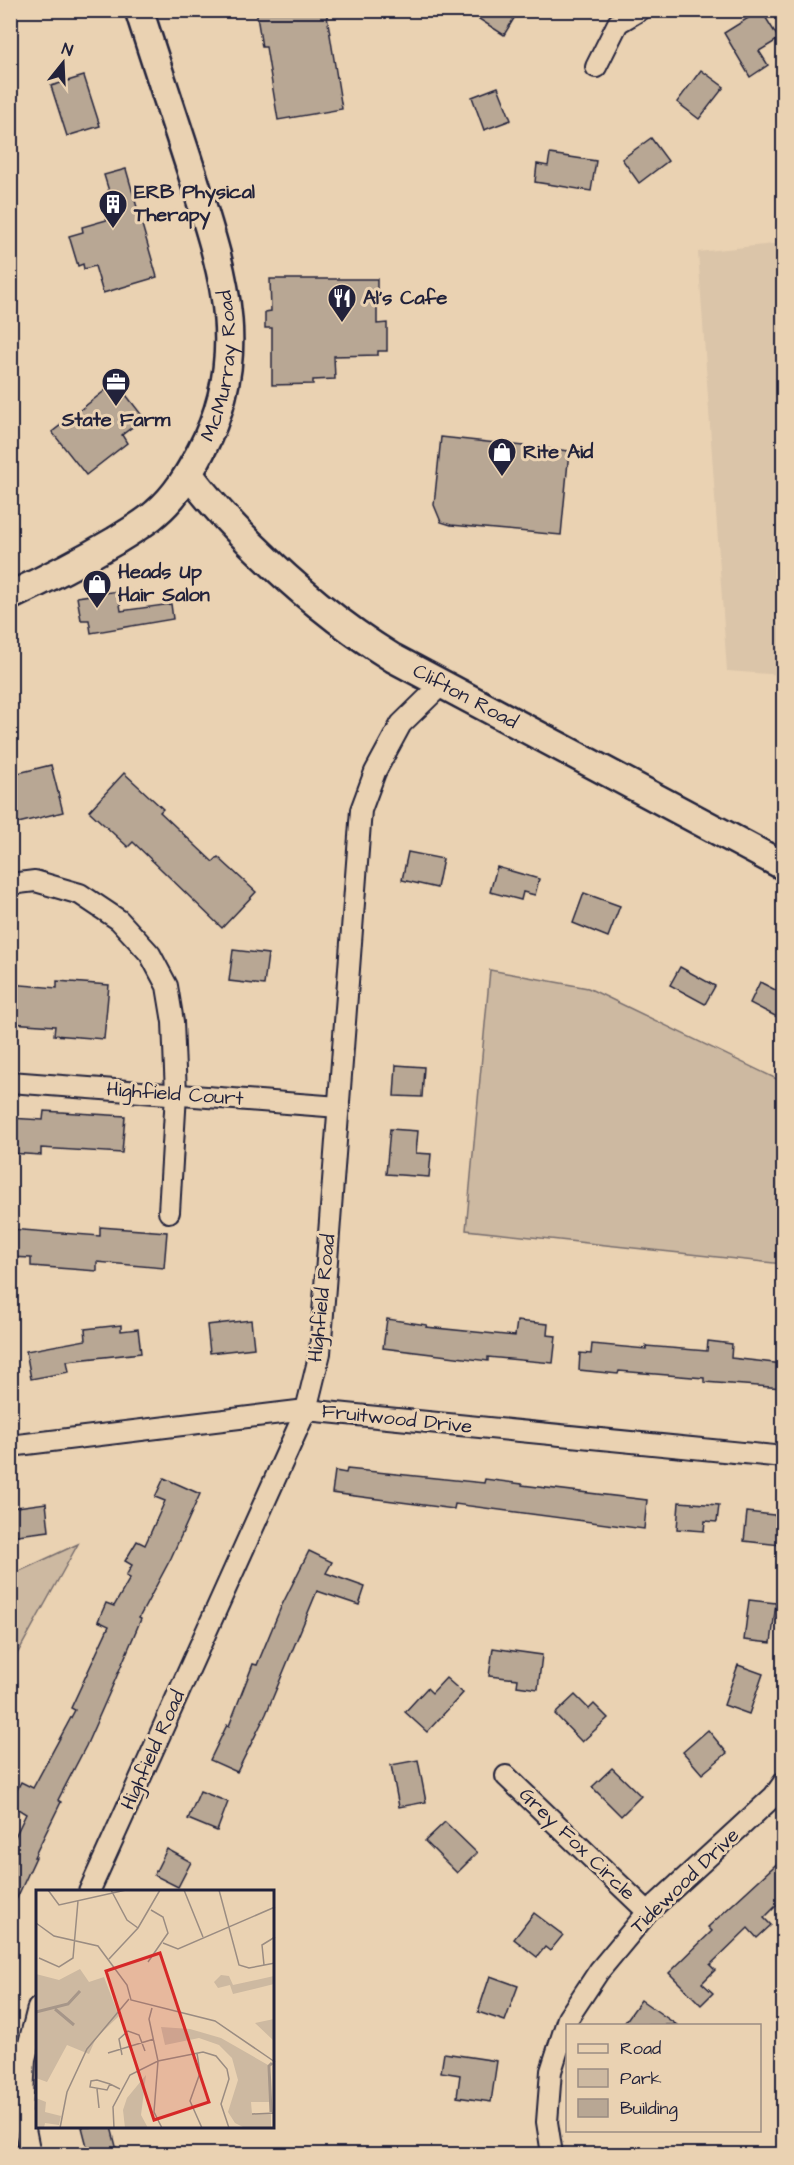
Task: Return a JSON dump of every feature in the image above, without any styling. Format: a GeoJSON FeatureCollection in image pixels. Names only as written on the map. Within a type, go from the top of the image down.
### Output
{"type":"FeatureCollection","features":[{"type":"Feature","properties":{"kind":"main road","name":"McMurray Road"},"geometry":{"type":"LineString","coordinates":[[10,596],[88,557],[135,528],[169,501],[189,474],[208,438],[224,392],[228,368],[229,313],[215,246],[139,10]]}},
{"type":"Feature","properties":{"kind":"main road","name":"Clifton Road"},"geometry":{"type":"LineString","coordinates":[[189,474],[225,517],[310,600],[360,638],[393,658],[783,866]]}},
{"type":"Feature","properties":{"kind":"street"},"geometry":{"type":"LineString","coordinates":[[596,67],[618,23],[640,10]]}},
{"type":"Feature","properties":{"kind":"street","name":"Highfield Road"},"geometry":{"type":"LineString","coordinates":[[90,1890],[306,1410],[320,1353],[361,810],[375,772],[401,724],[442,684]]}},
{"type":"Feature","properties":{"kind":"street"},"geometry":{"type":"LineString","coordinates":[[10,884],[35,882],[80,894],[119,920],[150,954],[167,986],[173,1022],[176,1094],[169,1212]]}},
{"type":"Feature","properties":{"kind":"street","name":"Highfield Court"},"geometry":{"type":"LineString","coordinates":[[10,1082],[339,1107]]}},
{"type":"Feature","properties":{"kind":"street","name":"Fruitwood Drive"},"geometry":{"type":"LineString","coordinates":[[10,1446],[306,1410],[783,1457]]}},
{"type":"Feature","properties":{"kind":"street","name":"Grey Fox Circle"},"geometry":{"type":"LineString","coordinates":[[506,1776],[648,1912]]}},
{"type":"Feature","properties":{"kind":"street","name":"Tidewood Drive"},"geometry":{"type":"LineString","coordinates":[[566,2024],[599,1971],[648,1912],[774,1796],[783,1782]]}},
{"type":"Feature","properties":{"kind":"street"},"geometry":{"type":"LineString","coordinates":[[30,2154],[22,2114],[25,2059],[36,2016]]}},
{"type":"Feature","properties":{"kind":"street","name":"Tidewood Drive"},"geometry":{"type":"LineString","coordinates":[[552,2154],[547,2122],[551,2071],[566,2024]]}},
{"type":"Feature","properties":{"kind":"shaded area"},"geometry":{"type":"Polygon","coordinates":[[[783,243],[783,675],[727,671],[698,252],[783,243]]]}},
{"type":"Feature","properties":{"kind":"green space"},"geometry":{"type":"Polygon","coordinates":[[[490,970],[588,988],[783,1082],[783,1264],[466,1230],[490,970]]]}},
{"type":"Feature","properties":{"kind":"green space"},"geometry":{"type":"Polygon","coordinates":[[[78,1544],[11,1665],[11,1575],[78,1544]]]}},
{"type":"Feature","properties":{"kind":"building"},"geometry":{"type":"Polygon","coordinates":[[[256,10],[326,10],[342,109],[278,120],[266,47],[262,47],[256,10]]]}},
{"type":"Feature","properties":{"kind":"building"},"geometry":{"type":"Polygon","coordinates":[[[465,10],[519,10],[504,35],[465,10]]]}},
{"type":"Feature","properties":{"kind":"building"},"geometry":{"type":"Polygon","coordinates":[[[761,10],[779,39],[759,51],[768,65],[750,77],[724,33],[761,10]]]}},
{"type":"Feature","properties":{"kind":"building"},"geometry":{"type":"Polygon","coordinates":[[[701,70],[724,87],[699,119],[677,102],[701,70]]]}},
{"type":"Feature","properties":{"kind":"building"},"geometry":{"type":"Polygon","coordinates":[[[84,76],[100,126],[67,136],[51,86],[84,76]]]}},
{"type":"Feature","properties":{"kind":"building"},"geometry":{"type":"Polygon","coordinates":[[[498,87],[511,120],[484,130],[472,97],[498,87]]]}},
{"type":"Feature","properties":{"kind":"building"},"geometry":{"type":"Polygon","coordinates":[[[651,138],[668,161],[639,183],[622,159],[651,138]]]}},
{"type":"Feature","properties":{"kind":"building"},"geometry":{"type":"Polygon","coordinates":[[[550,154],[596,161],[591,191],[535,182],[537,164],[548,166],[550,154]]]}},
{"type":"Feature","properties":{"kind":"building","name":"ERB Physical Therapy"},"geometry":{"type":"Polygon","coordinates":[[[126,169],[157,277],[103,293],[95,266],[84,269],[83,264],[78,266],[69,236],[83,232],[82,227],[117,217],[104,175],[126,169]]]}},
{"type":"Feature","properties":{"kind":"building"},"geometry":{"type":"Polygon","coordinates":[[[270,279],[377,279],[377,324],[387,323],[387,351],[378,351],[378,355],[334,356],[335,379],[313,380],[313,384],[272,385],[272,328],[265,328],[265,312],[271,311],[270,279]]]}},
{"type":"Feature","properties":{"kind":"building"},"geometry":{"type":"Polygon","coordinates":[[[116,382],[144,418],[122,435],[127,443],[86,475],[52,432],[116,382]]]}},
{"type":"Feature","properties":{"kind":"building","name":"Rite Aid"},"geometry":{"type":"Polygon","coordinates":[[[441,437],[569,451],[561,535],[451,525],[441,522],[434,505],[441,437]]]}},
{"type":"Feature","properties":{"kind":"building"},"geometry":{"type":"Polygon","coordinates":[[[118,591],[121,611],[171,604],[173,619],[91,633],[89,620],[81,620],[77,597],[118,591]]]}},
{"type":"Feature","properties":{"kind":"building"},"geometry":{"type":"Polygon","coordinates":[[[51,765],[63,812],[10,825],[10,775],[51,765]]]}},
{"type":"Feature","properties":{"kind":"building"},"geometry":{"type":"Polygon","coordinates":[[[124,773],[163,809],[160,812],[213,862],[218,857],[256,892],[222,928],[133,842],[128,847],[89,811],[124,773]]]}},
{"type":"Feature","properties":{"kind":"building"},"geometry":{"type":"Polygon","coordinates":[[[408,852],[443,859],[437,888],[402,880],[408,852]]]}},
{"type":"Feature","properties":{"kind":"building"},"geometry":{"type":"Polygon","coordinates":[[[497,867],[539,879],[535,895],[523,892],[521,900],[490,892],[497,867]]]}},
{"type":"Feature","properties":{"kind":"building"},"geometry":{"type":"Polygon","coordinates":[[[584,893],[620,906],[608,937],[573,923],[584,893]]]}},
{"type":"Feature","properties":{"kind":"building"},"geometry":{"type":"Polygon","coordinates":[[[233,950],[268,954],[264,985],[229,981],[233,950]]]}},
{"type":"Feature","properties":{"kind":"building"},"geometry":{"type":"Polygon","coordinates":[[[680,967],[715,986],[705,1004],[670,985],[680,967]]]}},
{"type":"Feature","properties":{"kind":"building"},"geometry":{"type":"Polygon","coordinates":[[[57,981],[109,985],[104,1039],[54,1035],[55,1026],[10,1023],[10,984],[57,988],[57,981]]]}},
{"type":"Feature","properties":{"kind":"building"},"geometry":{"type":"Polygon","coordinates":[[[760,982],[783,994],[783,1020],[750,1003],[760,982]]]}},
{"type":"Feature","properties":{"kind":"building"},"geometry":{"type":"Polygon","coordinates":[[[396,1065],[424,1067],[422,1097],[394,1096],[396,1065]]]}},
{"type":"Feature","properties":{"kind":"building"},"geometry":{"type":"Polygon","coordinates":[[[44,1111],[125,1116],[122,1153],[41,1148],[41,1155],[10,1153],[10,1118],[43,1120],[44,1111]]]}},
{"type":"Feature","properties":{"kind":"building"},"geometry":{"type":"Polygon","coordinates":[[[390,1129],[418,1131],[416,1153],[431,1154],[429,1177],[386,1174],[390,1129]]]}},
{"type":"Feature","properties":{"kind":"building"},"geometry":{"type":"Polygon","coordinates":[[[100,1227],[167,1232],[164,1268],[97,1262],[97,1271],[31,1266],[31,1258],[10,1257],[10,1229],[100,1236],[100,1227]]]}},
{"type":"Feature","properties":{"kind":"building"},"geometry":{"type":"Polygon","coordinates":[[[387,1319],[427,1325],[426,1327],[515,1336],[517,1321],[548,1324],[547,1335],[556,1336],[553,1363],[488,1357],[488,1361],[383,1348],[387,1319]]]}},
{"type":"Feature","properties":{"kind":"building"},"geometry":{"type":"Polygon","coordinates":[[[251,1320],[254,1348],[210,1353],[207,1325],[251,1320]]]}},
{"type":"Feature","properties":{"kind":"building"},"geometry":{"type":"Polygon","coordinates":[[[121,1325],[121,1331],[138,1329],[141,1353],[67,1361],[69,1372],[31,1379],[26,1351],[86,1340],[85,1329],[121,1325]]]}},
{"type":"Feature","properties":{"kind":"building"},"geometry":{"type":"Polygon","coordinates":[[[708,1341],[732,1344],[731,1358],[783,1364],[783,1388],[704,1382],[704,1378],[579,1370],[580,1353],[591,1354],[592,1344],[707,1351],[708,1341]]]}},
{"type":"Feature","properties":{"kind":"building"},"geometry":{"type":"Polygon","coordinates":[[[347,1469],[484,1483],[485,1479],[647,1500],[644,1529],[455,1504],[454,1509],[332,1493],[335,1471],[346,1473],[347,1469]]]}},
{"type":"Feature","properties":{"kind":"building"},"geometry":{"type":"Polygon","coordinates":[[[164,1478],[200,1494],[171,1558],[139,1618],[141,1619],[116,1678],[86,1746],[58,1800],[61,1802],[10,1913],[10,1847],[26,1814],[10,1804],[21,1782],[33,1788],[75,1710],[71,1708],[109,1626],[98,1621],[106,1603],[114,1606],[130,1578],[126,1576],[132,1565],[125,1561],[137,1541],[145,1545],[165,1501],[155,1497],[164,1478]]]}},
{"type":"Feature","properties":{"kind":"building"},"geometry":{"type":"Polygon","coordinates":[[[679,1502],[719,1505],[717,1522],[705,1521],[704,1531],[677,1529],[679,1502]]]}},
{"type":"Feature","properties":{"kind":"building"},"geometry":{"type":"Polygon","coordinates":[[[46,1503],[49,1531],[10,1536],[10,1508],[46,1503]]]}},
{"type":"Feature","properties":{"kind":"building"},"geometry":{"type":"Polygon","coordinates":[[[747,1512],[783,1516],[781,1545],[744,1541],[747,1512]]]}},
{"type":"Feature","properties":{"kind":"building"},"geometry":{"type":"Polygon","coordinates":[[[309,1551],[332,1562],[326,1573],[365,1587],[359,1605],[317,1591],[266,1714],[237,1772],[210,1760],[227,1725],[229,1726],[253,1664],[257,1665],[281,1607],[309,1551]]]}},
{"type":"Feature","properties":{"kind":"building"},"geometry":{"type":"Polygon","coordinates":[[[749,1600],[776,1603],[771,1643],[744,1640],[749,1600]]]}},
{"type":"Feature","properties":{"kind":"building"},"geometry":{"type":"Polygon","coordinates":[[[493,1648],[542,1655],[538,1689],[517,1686],[518,1679],[489,1676],[493,1648]]]}},
{"type":"Feature","properties":{"kind":"building"},"geometry":{"type":"Polygon","coordinates":[[[738,1665],[763,1674],[749,1714],[724,1705],[738,1665]]]}},
{"type":"Feature","properties":{"kind":"building"},"geometry":{"type":"Polygon","coordinates":[[[446,1678],[463,1693],[427,1732],[405,1712],[427,1688],[432,1693],[446,1678]]]}},
{"type":"Feature","properties":{"kind":"building"},"geometry":{"type":"Polygon","coordinates":[[[575,1695],[589,1709],[594,1704],[608,1718],[582,1742],[555,1714],[575,1695]]]}},
{"type":"Feature","properties":{"kind":"building"},"geometry":{"type":"Polygon","coordinates":[[[708,1730],[727,1753],[702,1774],[683,1752],[708,1730]]]}},
{"type":"Feature","properties":{"kind":"building"},"geometry":{"type":"Polygon","coordinates":[[[418,1760],[426,1802],[399,1807],[391,1765],[418,1760]]]}},
{"type":"Feature","properties":{"kind":"building"},"geometry":{"type":"Polygon","coordinates":[[[612,1768],[641,1796],[621,1816],[592,1787],[612,1768]]]}},
{"type":"Feature","properties":{"kind":"building"},"geometry":{"type":"Polygon","coordinates":[[[200,1791],[228,1802],[217,1831],[188,1819],[200,1791]]]}},
{"type":"Feature","properties":{"kind":"building"},"geometry":{"type":"Polygon","coordinates":[[[445,1822],[477,1853],[457,1873],[425,1841],[445,1822]]]}},
{"type":"Feature","properties":{"kind":"building"},"geometry":{"type":"Polygon","coordinates":[[[167,1849],[191,1862],[178,1887],[154,1875],[167,1849]]]}},
{"type":"Feature","properties":{"kind":"building"},"geometry":{"type":"Polygon","coordinates":[[[783,1858],[783,1899],[764,1918],[771,1925],[757,1938],[748,1928],[710,1965],[715,1970],[702,1983],[713,1993],[701,2005],[669,1973],[712,1931],[708,1927],[783,1858]]]}},
{"type":"Feature","properties":{"kind":"building"},"geometry":{"type":"Polygon","coordinates":[[[534,1913],[563,1935],[550,1951],[545,1947],[537,1957],[514,1939],[534,1913]]]}},
{"type":"Feature","properties":{"kind":"building"},"geometry":{"type":"Polygon","coordinates":[[[490,1976],[518,1986],[505,2021],[478,2012],[490,1976]]]}},
{"type":"Feature","properties":{"kind":"building"},"geometry":{"type":"Polygon","coordinates":[[[641,2000],[676,2024],[624,2024],[641,2000]]]}},
{"type":"Feature","properties":{"kind":"building"},"geometry":{"type":"Polygon","coordinates":[[[444,2053],[497,2061],[491,2102],[457,2097],[460,2075],[441,2072],[444,2053]]]}},
{"type":"Feature","properties":{"kind":"building"},"geometry":{"type":"Polygon","coordinates":[[[83,2129],[112,2129],[118,2154],[89,2154],[83,2129]]]}},
{"type":"Feature","properties":{"kind":"place","name":"ERB Physical Therapy"},"geometry":{"type":"Point","coordinates":[113,230]}},
{"type":"Feature","properties":{"kind":"place","name":"Al's Cafe"},"geometry":{"type":"Point","coordinates":[342,324]}},
{"type":"Feature","properties":{"kind":"place","name":"State Farm"},"geometry":{"type":"Point","coordinates":[116,408]}},
{"type":"Feature","properties":{"kind":"place","name":"Rite Aid"},"geometry":{"type":"Point","coordinates":[502,478]}},
{"type":"Feature","properties":{"kind":"place","name":"Heads Up Hair Salon"},"geometry":{"type":"Point","coordinates":[97,610]}}]}
